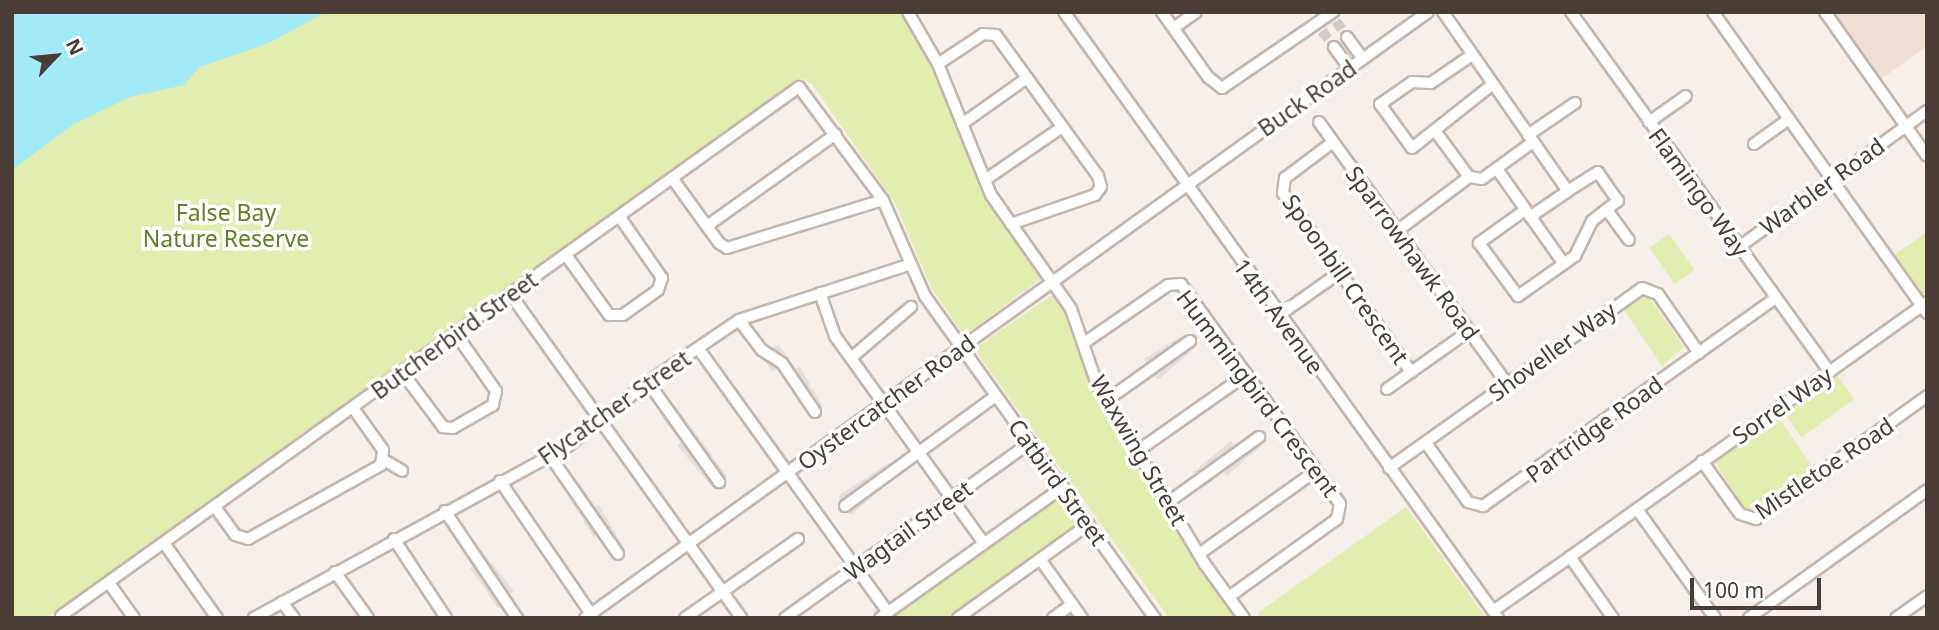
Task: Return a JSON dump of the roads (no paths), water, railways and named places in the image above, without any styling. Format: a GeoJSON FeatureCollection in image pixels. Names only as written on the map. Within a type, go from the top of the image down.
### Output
{"type":"FeatureCollection","features":[{"type":"Feature","properties":{"kind":"street","name":"Waxwing Street"},"geometry":{"type":"LineString","coordinates":[[908,12],[938,64],[985,180],[1011,224],[1071,309],[1097,384],[1170,501],[1199,554],[1241,616]]}},
{"type":"Feature","properties":{"kind":"street","name":"14th Avenue"},"geometry":{"type":"LineString","coordinates":[[1064,12],[1278,316],[1496,614]]}},
{"type":"Feature","properties":{"kind":"street"},"geometry":{"type":"LineString","coordinates":[[1162,12],[1208,77],[1222,88],[1320,27],[1333,16]]}},
{"type":"Feature","properties":{"kind":"street"},"geometry":{"type":"LineString","coordinates":[[1174,28],[1196,12]]}},
{"type":"Feature","properties":{"kind":"street","name":"Buck Road"},"geometry":{"type":"LineString","coordinates":[[1186,185],[1428,12]]}},
{"type":"Feature","properties":{"kind":"street"},"geometry":{"type":"LineString","coordinates":[[1443,12],[1568,191]]}},
{"type":"Feature","properties":{"kind":"street","name":"Flamingo Way"},"geometry":{"type":"LineString","coordinates":[[1571,12],[1829,371]]}},
{"type":"Feature","properties":{"kind":"street"},"geometry":{"type":"LineString","coordinates":[[1713,12],[1925,307]]}},
{"type":"Feature","properties":{"kind":"street"},"geometry":{"type":"LineString","coordinates":[[1825,12],[1927,156]]}},
{"type":"Feature","properties":{"kind":"street"},"geometry":{"type":"LineString","coordinates":[[938,64],[983,34],[992,34],[1098,176],[1100,190],[1011,224]]}},
{"type":"Feature","properties":{"kind":"street"},"geometry":{"type":"LineString","coordinates":[[1347,37],[1363,59]]}},
{"type":"Feature","properties":{"kind":"street"},"geometry":{"type":"LineString","coordinates":[[1334,47],[1349,68]]}},
{"type":"Feature","properties":{"kind":"street"},"geometry":{"type":"LineString","coordinates":[[1472,55],[1431,83],[1415,81],[1380,104],[1412,148],[1436,132],[1461,112],[1465,104],[1493,84]]}},
{"type":"Feature","properties":{"kind":"street"},"geometry":{"type":"LineString","coordinates":[[962,124],[1027,78]]}},
{"type":"Feature","properties":{"kind":"street","name":"Catbird Street"},"geometry":{"type":"LineString","coordinates":[[799,87],[883,200],[925,296],[1155,618]]}},
{"type":"Feature","properties":{"kind":"street","name":"Butcherbird Street"},"geometry":{"type":"LineString","coordinates":[[61,616],[799,87]]}},
{"type":"Feature","properties":{"kind":"street"},"geometry":{"type":"LineString","coordinates":[[1649,122],[1686,96]]}},
{"type":"Feature","properties":{"kind":"street"},"geometry":{"type":"LineString","coordinates":[[1397,231],[1469,177],[1482,179],[1497,169],[1575,103]]}},
{"type":"Feature","properties":{"kind":"street","name":"Warbler Road"},"geometry":{"type":"LineString","coordinates":[[1739,247],[1927,111]]}},
{"type":"Feature","properties":{"kind":"street"},"geometry":{"type":"LineString","coordinates":[[1754,144],[1789,119]]}},
{"type":"Feature","properties":{"kind":"street","name":"Sparrowhawk Road"},"geometry":{"type":"LineString","coordinates":[[1319,122],[1507,384]]}},
{"type":"Feature","properties":{"kind":"street"},"geometry":{"type":"LineString","coordinates":[[985,180],[1062,127]]}},
{"type":"Feature","properties":{"kind":"street"},"geometry":{"type":"LineString","coordinates":[[1436,132],[1469,177]]}},
{"type":"Feature","properties":{"kind":"street"},"geometry":{"type":"LineString","coordinates":[[707,226],[836,134]]}},
{"type":"Feature","properties":{"kind":"street","name":"Spoonbill Crescent"},"geometry":{"type":"LineString","coordinates":[[1333,142],[1289,174],[1281,186],[1339,274],[1411,372],[1469,331]]}},
{"type":"Feature","properties":{"kind":"street"},"geometry":{"type":"LineString","coordinates":[[1497,169],[1564,264]]}},
{"type":"Feature","properties":{"kind":"street"},"geometry":{"type":"LineString","coordinates":[[1598,172],[1618,201],[1592,221],[1577,253],[1517,296],[1479,243],[1568,191],[1598,172]]}},
{"type":"Feature","properties":{"kind":"street"},"geometry":{"type":"LineString","coordinates":[[672,178],[719,243],[733,247],[883,200]]}},
{"type":"Feature","properties":{"kind":"street","name":"Oystercatcher Road"},"geometry":{"type":"LineString","coordinates":[[589,616],[1186,185]]}},
{"type":"Feature","properties":{"kind":"street"},"geometry":{"type":"LineString","coordinates":[[1607,210],[1629,240]]}},
{"type":"Feature","properties":{"kind":"street"},"geometry":{"type":"LineString","coordinates":[[566,255],[609,315],[622,315],[658,290],[662,278],[619,216]]}},
{"type":"Feature","properties":{"kind":"street","name":"Flycatcher Street"},"geometry":{"type":"LineString","coordinates":[[254,618],[445,511],[550,456],[600,421],[648,382],[739,320],[911,264]]}},
{"type":"Feature","properties":{"kind":"street"},"geometry":{"type":"LineString","coordinates":[[1278,316],[1339,274]]}},
{"type":"Feature","properties":{"kind":"street","name":"Hummingbird Crescent"},"geometry":{"type":"LineString","coordinates":[[1084,343],[1177,283],[1185,288],[1340,504],[1340,516],[1228,597]]}},
{"type":"Feature","properties":{"kind":"street","name":"Shoveller Way"},"geometry":{"type":"LineString","coordinates":[[1389,468],[1642,288],[1658,294],[1699,353]]}},
{"type":"Feature","properties":{"kind":"street"},"geometry":{"type":"LineString","coordinates":[[820,293],[835,336],[984,543]]}},
{"type":"Feature","properties":{"kind":"street"},"geometry":{"type":"LineString","coordinates":[[511,295],[741,618]]}},
{"type":"Feature","properties":{"kind":"street","name":"Partridge Road"},"geometry":{"type":"LineString","coordinates":[[1426,443],[1468,502],[1483,506],[1776,298]]}},
{"type":"Feature","properties":{"kind":"street"},"geometry":{"type":"LineString","coordinates":[[851,358],[911,307]]}},
{"type":"Feature","properties":{"kind":"street","name":"Sorrel Way"},"geometry":{"type":"LineString","coordinates":[[1496,614],[1702,461],[1925,307]]}},
{"type":"Feature","properties":{"kind":"street"},"geometry":{"type":"LineString","coordinates":[[739,320],[762,350],[782,363],[816,412]]}},
{"type":"Feature","properties":{"kind":"street"},"geometry":{"type":"LineString","coordinates":[[402,372],[443,427],[453,428],[493,405],[496,391],[456,334]]}},
{"type":"Feature","properties":{"kind":"street"},"geometry":{"type":"LineString","coordinates":[[1107,400],[1190,341]]}},
{"type":"Feature","properties":{"kind":"street"},"geometry":{"type":"LineString","coordinates":[[698,348],[856,568],[884,615],[1063,487]]}},
{"type":"Feature","properties":{"kind":"street"},"geometry":{"type":"LineString","coordinates":[[1387,389],[1411,372]]}},
{"type":"Feature","properties":{"kind":"street"},"geometry":{"type":"LineString","coordinates":[[1139,450],[1247,374]]}},
{"type":"Feature","properties":{"kind":"street"},"geometry":{"type":"LineString","coordinates":[[648,382],[719,482]]}},
{"type":"Feature","properties":{"kind":"street"},"geometry":{"type":"LineString","coordinates":[[845,506],[996,396]]}},
{"type":"Feature","properties":{"kind":"street","name":"Mistletoe Road"},"geometry":{"type":"LineString","coordinates":[[1702,461],[1740,514],[1756,519],[1927,397]]}},
{"type":"Feature","properties":{"kind":"street"},"geometry":{"type":"LineString","coordinates":[[353,408],[383,450],[384,460]]}},
{"type":"Feature","properties":{"kind":"street"},"geometry":{"type":"LineString","coordinates":[[1170,501],[1259,437]]}},
{"type":"Feature","properties":{"kind":"street","name":"Wagtail Street"},"geometry":{"type":"LineString","coordinates":[[785,618],[1031,443]]}},
{"type":"Feature","properties":{"kind":"street"},"geometry":{"type":"LineString","coordinates":[[550,456],[618,554]]}},
{"type":"Feature","properties":{"kind":"street"},"geometry":{"type":"LineString","coordinates":[[384,460],[402,471]]}},
{"type":"Feature","properties":{"kind":"street"},"geometry":{"type":"LineString","coordinates":[[215,507],[235,535],[248,540],[384,460]]}},
{"type":"Feature","properties":{"kind":"street"},"geometry":{"type":"LineString","coordinates":[[1199,554],[1316,471]]}},
{"type":"Feature","properties":{"kind":"street"},"geometry":{"type":"LineString","coordinates":[[500,481],[589,616]]}},
{"type":"Feature","properties":{"kind":"street"},"geometry":{"type":"LineString","coordinates":[[1749,618],[1927,490]]}},
{"type":"Feature","properties":{"kind":"street"},"geometry":{"type":"LineString","coordinates":[[1637,509],[1715,618]]}},
{"type":"Feature","properties":{"kind":"street"},"geometry":{"type":"LineString","coordinates":[[445,511],[517,618]]}},
{"type":"Feature","properties":{"kind":"street"},"geometry":{"type":"LineString","coordinates":[[958,618],[1089,524]]}},
{"type":"Feature","properties":{"kind":"street"},"geometry":{"type":"LineString","coordinates":[[394,539],[446,618]]}},
{"type":"Feature","properties":{"kind":"street"},"geometry":{"type":"LineString","coordinates":[[685,618],[798,539]]}},
{"type":"Feature","properties":{"kind":"street"},"geometry":{"type":"LineString","coordinates":[[164,543],[217,618]]}},
{"type":"Feature","properties":{"kind":"street"},"geometry":{"type":"LineString","coordinates":[[1570,557],[1613,618]]}},
{"type":"Feature","properties":{"kind":"street"},"geometry":{"type":"LineString","coordinates":[[1040,559],[1082,618]]}},
{"type":"Feature","properties":{"kind":"street"},"geometry":{"type":"LineString","coordinates":[[335,572],[368,618]]}},
{"type":"Feature","properties":{"kind":"street"},"geometry":{"type":"LineString","coordinates":[[109,583],[134,618]]}},
{"type":"Feature","properties":{"kind":"street"},"geometry":{"type":"LineString","coordinates":[[1896,618],[1927,596]]}},
{"type":"Feature","properties":{"kind":"street"},"geometry":{"type":"LineString","coordinates":[[282,602],[293,618]]}},
{"type":"Feature","properties":{"kind":"street"},"geometry":{"type":"LineString","coordinates":[[1053,618],[1072,604]]}},
{"type":"Feature","properties":{"kind":"water"},"geometry":{"type":"Polygon","coordinates":[[[12,12],[326,12],[271,42],[200,67],[184,85],[130,97],[74,124],[12,170],[12,12]]]}},
{"type":"Feature","properties":{"kind":"tunnel"},"geometry":{"type":"LineString","coordinates":[[1336,21],[1347,37]]}},
{"type":"Feature","properties":{"kind":"tunnel"},"geometry":{"type":"LineString","coordinates":[[1322,31],[1334,47]]}},
{"type":"Feature","properties":{"kind":"park label","name":"False Bay Nature Reserve"},"geometry":{"type":"Point","coordinates":[226,225]}}]}
